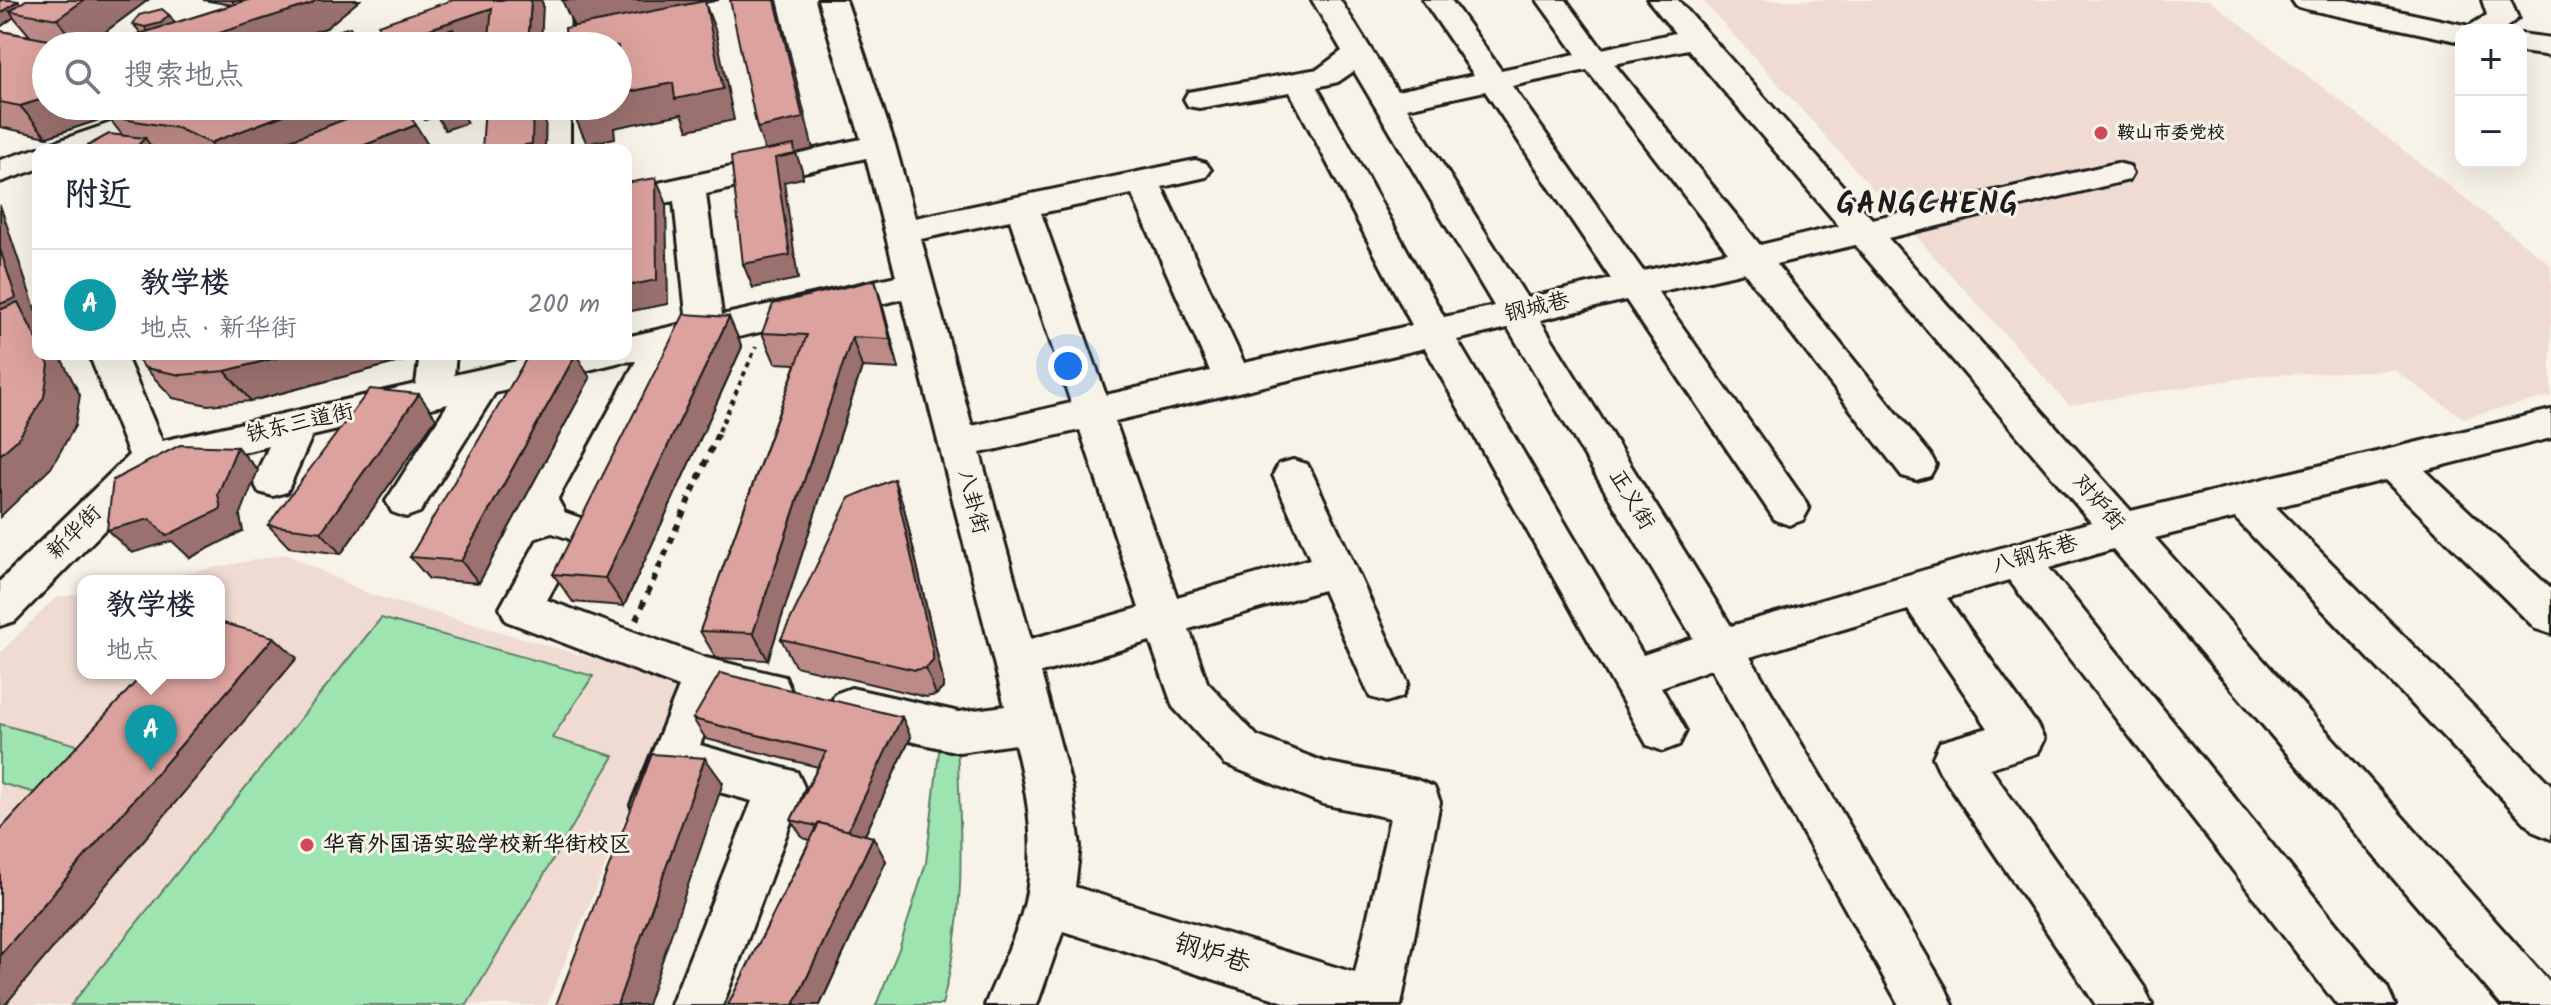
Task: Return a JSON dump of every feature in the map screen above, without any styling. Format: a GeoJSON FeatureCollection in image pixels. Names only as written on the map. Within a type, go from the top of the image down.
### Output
{"type":"FeatureCollection","features":[{"type":"Feature","properties":{"kind":"street"},"geometry":{"type":"LineString","coordinates":[[408,32],[501,0]]}},
{"type":"Feature","properties":{"kind":"street"},"geometry":{"type":"LineString","coordinates":[[555,0],[555,32]]}},
{"type":"Feature","properties":{"kind":"street","name":"八卦街"},"geometry":{"type":"LineString","coordinates":[[832,0],[879,145],[1049,788],[1056,846],[1049,903],[1011,1005]]}},
{"type":"Feature","properties":{"kind":"street","name":"正义街"},"geometry":{"type":"LineString","coordinates":[[1326,0],[1721,647],[1927,1005]]}},
{"type":"Feature","properties":{"kind":"street"},"geometry":{"type":"LineString","coordinates":[[1437,0],[1789,509]]}},
{"type":"Feature","properties":{"kind":"street"},"geometry":{"type":"LineString","coordinates":[[1551,0],[1595,60],[1916,465]]}},
{"type":"Feature","properties":{"kind":"street","name":"对炉街"},"geometry":{"type":"LineString","coordinates":[[1662,0],[2535,1005]]}},
{"type":"Feature","properties":{"kind":"street"},"geometry":{"type":"LineString","coordinates":[[2306,0],[2455,32]]}},
{"type":"Feature","properties":{"kind":"street"},"geometry":{"type":"LineString","coordinates":[[2492,24],[2503,18],[2496,0]]}},
{"type":"Feature","properties":{"kind":"street"},"geometry":{"type":"LineString","coordinates":[[1389,102],[1696,38]]}},
{"type":"Feature","properties":{"kind":"street"},"geometry":{"type":"LineString","coordinates":[[2527,44],[2551,47]]}},
{"type":"Feature","properties":{"kind":"street"},"geometry":{"type":"LineString","coordinates":[[1199,99],[1327,76],[1358,54]]}},
{"type":"Feature","properties":{"kind":"street"},"geometry":{"type":"LineString","coordinates":[[1299,81],[1435,333],[1663,731]]}},
{"type":"Feature","properties":{"kind":"street"},"geometry":{"type":"LineString","coordinates":[[80,144],[150,120]]}},
{"type":"Feature","properties":{"kind":"street"},"geometry":{"type":"LineString","coordinates":[[554,120],[554,144]]}},
{"type":"Feature","properties":{"kind":"street"},"geometry":{"type":"LineString","coordinates":[[632,200],[879,145]]}},
{"type":"Feature","properties":{"kind":"street"},"geometry":{"type":"LineString","coordinates":[[900,232],[1195,170]]}},
{"type":"Feature","properties":{"kind":"street","name":"钢城巷"},"geometry":{"type":"LineString","coordinates":[[957,444],[2117,173]]}},
{"type":"Feature","properties":{"kind":"street"},"geometry":{"type":"LineString","coordinates":[[1143,181],[1232,378]]}},
{"type":"Feature","properties":{"kind":"street"},"geometry":{"type":"LineString","coordinates":[[689,187],[706,331]]}},
{"type":"Feature","properties":{"kind":"street"},"geometry":{"type":"LineString","coordinates":[[1022,206],[1189,693],[1241,750],[1323,783],[1417,802],[1374,1005]]}},
{"type":"Feature","properties":{"kind":"street"},"geometry":{"type":"LineString","coordinates":[[632,349],[914,284]]}},
{"type":"Feature","properties":{"kind":"street"},"geometry":{"type":"LineString","coordinates":[[581,499],[665,341]]}},
{"type":"Feature","properties":{"kind":"street"},"geometry":{"type":"LineString","coordinates":[[109,360],[150,459]]}},
{"type":"Feature","properties":{"kind":"street"},"geometry":{"type":"LineString","coordinates":[[434,394],[437,360]]}},
{"type":"Feature","properties":{"kind":"street","name":"铁东三道街"},"geometry":{"type":"LineString","coordinates":[[150,459],[482,383],[552,360]]}},
{"type":"Feature","properties":{"kind":"street"},"geometry":{"type":"LineString","coordinates":[[406,501],[482,383]]}},
{"type":"Feature","properties":{"kind":"street"},"geometry":{"type":"LineString","coordinates":[[273,481],[298,425]]}},
{"type":"Feature","properties":{"kind":"street","name":"八钢东巷"},"geometry":{"type":"LineString","coordinates":[[1632,678],[1721,647],[2121,530],[2392,463],[2546,430]]}},
{"type":"Feature","properties":{"kind":"street","name":"新华街"},"geometry":{"type":"LineString","coordinates":[[2,604],[150,459]]}},
{"type":"Feature","properties":{"kind":"street"},"geometry":{"type":"LineString","coordinates":[[2392,463],[2551,616]]}},
{"type":"Feature","properties":{"kind":"street"},"geometry":{"type":"LineString","coordinates":[[1293,475],[1386,683]]}},
{"type":"Feature","properties":{"kind":"street"},"geometry":{"type":"LineString","coordinates":[[2243,500],[2551,817]]}},
{"type":"Feature","properties":{"kind":"street"},"geometry":{"type":"LineString","coordinates":[[552,553],[521,608],[705,677],[959,732],[999,728],[1031,720]]}},
{"type":"Feature","properties":{"kind":"street"},"geometry":{"type":"LineString","coordinates":[[2018,560],[2369,1005]]}},
{"type":"Feature","properties":{"kind":"street"},"geometry":{"type":"LineString","coordinates":[[1015,662],[1336,569]]}},
{"type":"Feature","properties":{"kind":"street"},"geometry":{"type":"LineString","coordinates":[[1918,590],[2021,739],[1956,757],[2126,1005]]}},
{"type":"Feature","properties":{"kind":"street"},"geometry":{"type":"LineString","coordinates":[[637,846],[705,677]]}},
{"type":"Feature","properties":{"kind":"street"},"geometry":{"type":"LineString","coordinates":[[672,759],[781,787],[697,1005]]}},
{"type":"Feature","properties":{"kind":"street","name":"钢炉巷"},"geometry":{"type":"LineString","coordinates":[[1049,903],[1374,1005]]}},
{"type":"Feature","properties":{"kind":"path"},"geometry":{"type":"LineString","coordinates":[[624,646],[769,317]]}},
{"type":"Feature","properties":{"kind":"shaded area","name":"鞍山市委党校"},"geometry":{"type":"Polygon","coordinates":[[[1702,0],[2210,0],[2551,265],[2551,396],[2463,418],[2394,370],[2263,375],[2069,405],[1702,0]]]}},
{"type":"Feature","properties":{"kind":"shaded area","name":"华育外国语实验学校新华街校区"},"geometry":{"type":"Polygon","coordinates":[[[286,554],[369,594],[681,684],[547,1005],[0,1005],[0,653],[55,598],[77,594],[77,679],[225,679],[225,575],[176,575],[286,554]]]}},
{"type":"Feature","properties":{"kind":"green space"},"geometry":{"type":"Polygon","coordinates":[[[381,618],[593,676],[552,738],[614,756],[467,1005],[71,1005],[381,618]]]}},
{"type":"Feature","properties":{"kind":"green space"},"geometry":{"type":"Polygon","coordinates":[[[0,724],[99,751],[57,799],[0,783],[0,724]]]}},
{"type":"Feature","properties":{"kind":"green space"},"geometry":{"type":"Polygon","coordinates":[[[957,742],[961,842],[959,906],[942,1005],[876,1005],[899,949],[926,863],[940,743],[957,742]]]}},
{"type":"Feature","properties":{"kind":"building"},"geometry":{"type":"Polygon","coordinates":[[[0,0],[12,0],[18,1],[0,14],[0,0]]]}},
{"type":"Feature","properties":{"kind":"building"},"geometry":{"type":"Polygon","coordinates":[[[26,0],[84,0],[57,19],[10,11],[26,0]]]}},
{"type":"Feature","properties":{"kind":"building"},"geometry":{"type":"Polygon","coordinates":[[[248,0],[316,0],[222,32],[146,32],[248,0]]]}},
{"type":"Feature","properties":{"kind":"building"},"geometry":{"type":"Polygon","coordinates":[[[453,0],[531,0],[529,32],[489,32],[492,8],[421,32],[382,32],[378,25],[453,0]]]}},
{"type":"Feature","properties":{"kind":"building"},"geometry":{"type":"Polygon","coordinates":[[[730,0],[775,0],[803,118],[757,128],[730,0]]]}},
{"type":"Feature","properties":{"kind":"building"},"geometry":{"type":"Polygon","coordinates":[[[705,1],[723,89],[675,99],[673,83],[632,91],[632,32],[565,32],[565,28],[705,1]]]}},
{"type":"Feature","properties":{"kind":"building"},"geometry":{"type":"Polygon","coordinates":[[[162,9],[169,15],[161,23],[145,27],[133,24],[139,15],[162,9]]]}},
{"type":"Feature","properties":{"kind":"building"},"geometry":{"type":"Polygon","coordinates":[[[350,27],[353,32],[334,32],[350,27]]]}},
{"type":"Feature","properties":{"kind":"building"},"geometry":{"type":"Polygon","coordinates":[[[0,31],[32,37],[32,102],[20,106],[0,102],[0,31]]]}},
{"type":"Feature","properties":{"kind":"building"},"geometry":{"type":"Polygon","coordinates":[[[129,120],[270,120],[210,143],[177,128],[129,120]]]}},
{"type":"Feature","properties":{"kind":"building"},"geometry":{"type":"Polygon","coordinates":[[[343,120],[413,120],[416,125],[367,144],[280,144],[343,120]]]}},
{"type":"Feature","properties":{"kind":"building"},"geometry":{"type":"Polygon","coordinates":[[[484,120],[533,120],[532,144],[482,144],[484,120]]]}},
{"type":"Feature","properties":{"kind":"building"},"geometry":{"type":"Polygon","coordinates":[[[109,134],[145,138],[139,144],[91,144],[109,134]]]}},
{"type":"Feature","properties":{"kind":"building"},"geometry":{"type":"Polygon","coordinates":[[[794,145],[795,154],[775,158],[790,255],[743,264],[731,157],[794,145]]]}},
{"type":"Feature","properties":{"kind":"building"},"geometry":{"type":"Polygon","coordinates":[[[656,178],[657,280],[632,285],[632,182],[656,178]]]}},
{"type":"Feature","properties":{"kind":"building"},"geometry":{"type":"Polygon","coordinates":[[[0,249],[16,298],[0,304],[0,249]]]}},
{"type":"Feature","properties":{"kind":"building"},"geometry":{"type":"Polygon","coordinates":[[[875,280],[890,339],[852,337],[753,633],[700,631],[807,335],[762,333],[773,304],[875,280]]]}},
{"type":"Feature","properties":{"kind":"building"},"geometry":{"type":"Polygon","coordinates":[[[18,302],[32,330],[32,360],[47,360],[49,365],[44,397],[18,439],[0,455],[0,310],[18,302]]]}},
{"type":"Feature","properties":{"kind":"building"},"geometry":{"type":"Polygon","coordinates":[[[684,314],[729,317],[605,578],[553,574],[684,314]]]}},
{"type":"Feature","properties":{"kind":"building"},"geometry":{"type":"Polygon","coordinates":[[[138,360],[268,360],[225,371],[181,375],[145,368],[138,360]]]}},
{"type":"Feature","properties":{"kind":"building"},"geometry":{"type":"Polygon","coordinates":[[[525,360],[573,360],[461,561],[410,557],[525,360]]]}},
{"type":"Feature","properties":{"kind":"building"},"geometry":{"type":"Polygon","coordinates":[[[370,389],[419,394],[321,532],[268,525],[370,389]]]}},
{"type":"Feature","properties":{"kind":"building"},"geometry":{"type":"Polygon","coordinates":[[[180,445],[237,447],[218,494],[221,509],[166,536],[150,519],[107,530],[113,480],[180,445]]]}},
{"type":"Feature","properties":{"kind":"building"},"geometry":{"type":"Polygon","coordinates":[[[894,479],[933,661],[926,668],[915,670],[781,639],[849,498],[894,479]]]}},
{"type":"Feature","properties":{"kind":"building"},"geometry":{"type":"Polygon","coordinates":[[[225,624],[274,637],[0,955],[0,830],[138,679],[225,679],[225,624]]]}},
{"type":"Feature","properties":{"kind":"building"},"geometry":{"type":"Polygon","coordinates":[[[720,673],[902,717],[848,831],[791,820],[826,752],[693,719],[720,673]]]}},
{"type":"Feature","properties":{"kind":"building"},"geometry":{"type":"Polygon","coordinates":[[[652,754],[705,758],[617,1005],[556,1005],[652,754]]]}},
{"type":"Feature","properties":{"kind":"building"},"geometry":{"type":"Polygon","coordinates":[[[819,823],[873,837],[794,1005],[728,1005],[819,823]]]}},
{"type":"Feature","properties":{"kind":"place","name":"鞍山市委党校"},"geometry":{"type":"Point","coordinates":[2101,133]}},
{"type":"Feature","properties":{"kind":"place","name":"教学楼"},"geometry":{"type":"Point","coordinates":[151,771]}},
{"type":"Feature","properties":{"kind":"place","name":"华育外国语实验学校新华街校区"},"geometry":{"type":"Point","coordinates":[307,845]}},
{"type":"Feature","properties":{"kind":"district","name":"GANGCHENG"},"geometry":{"type":"Point","coordinates":[1928,205]}}]}
